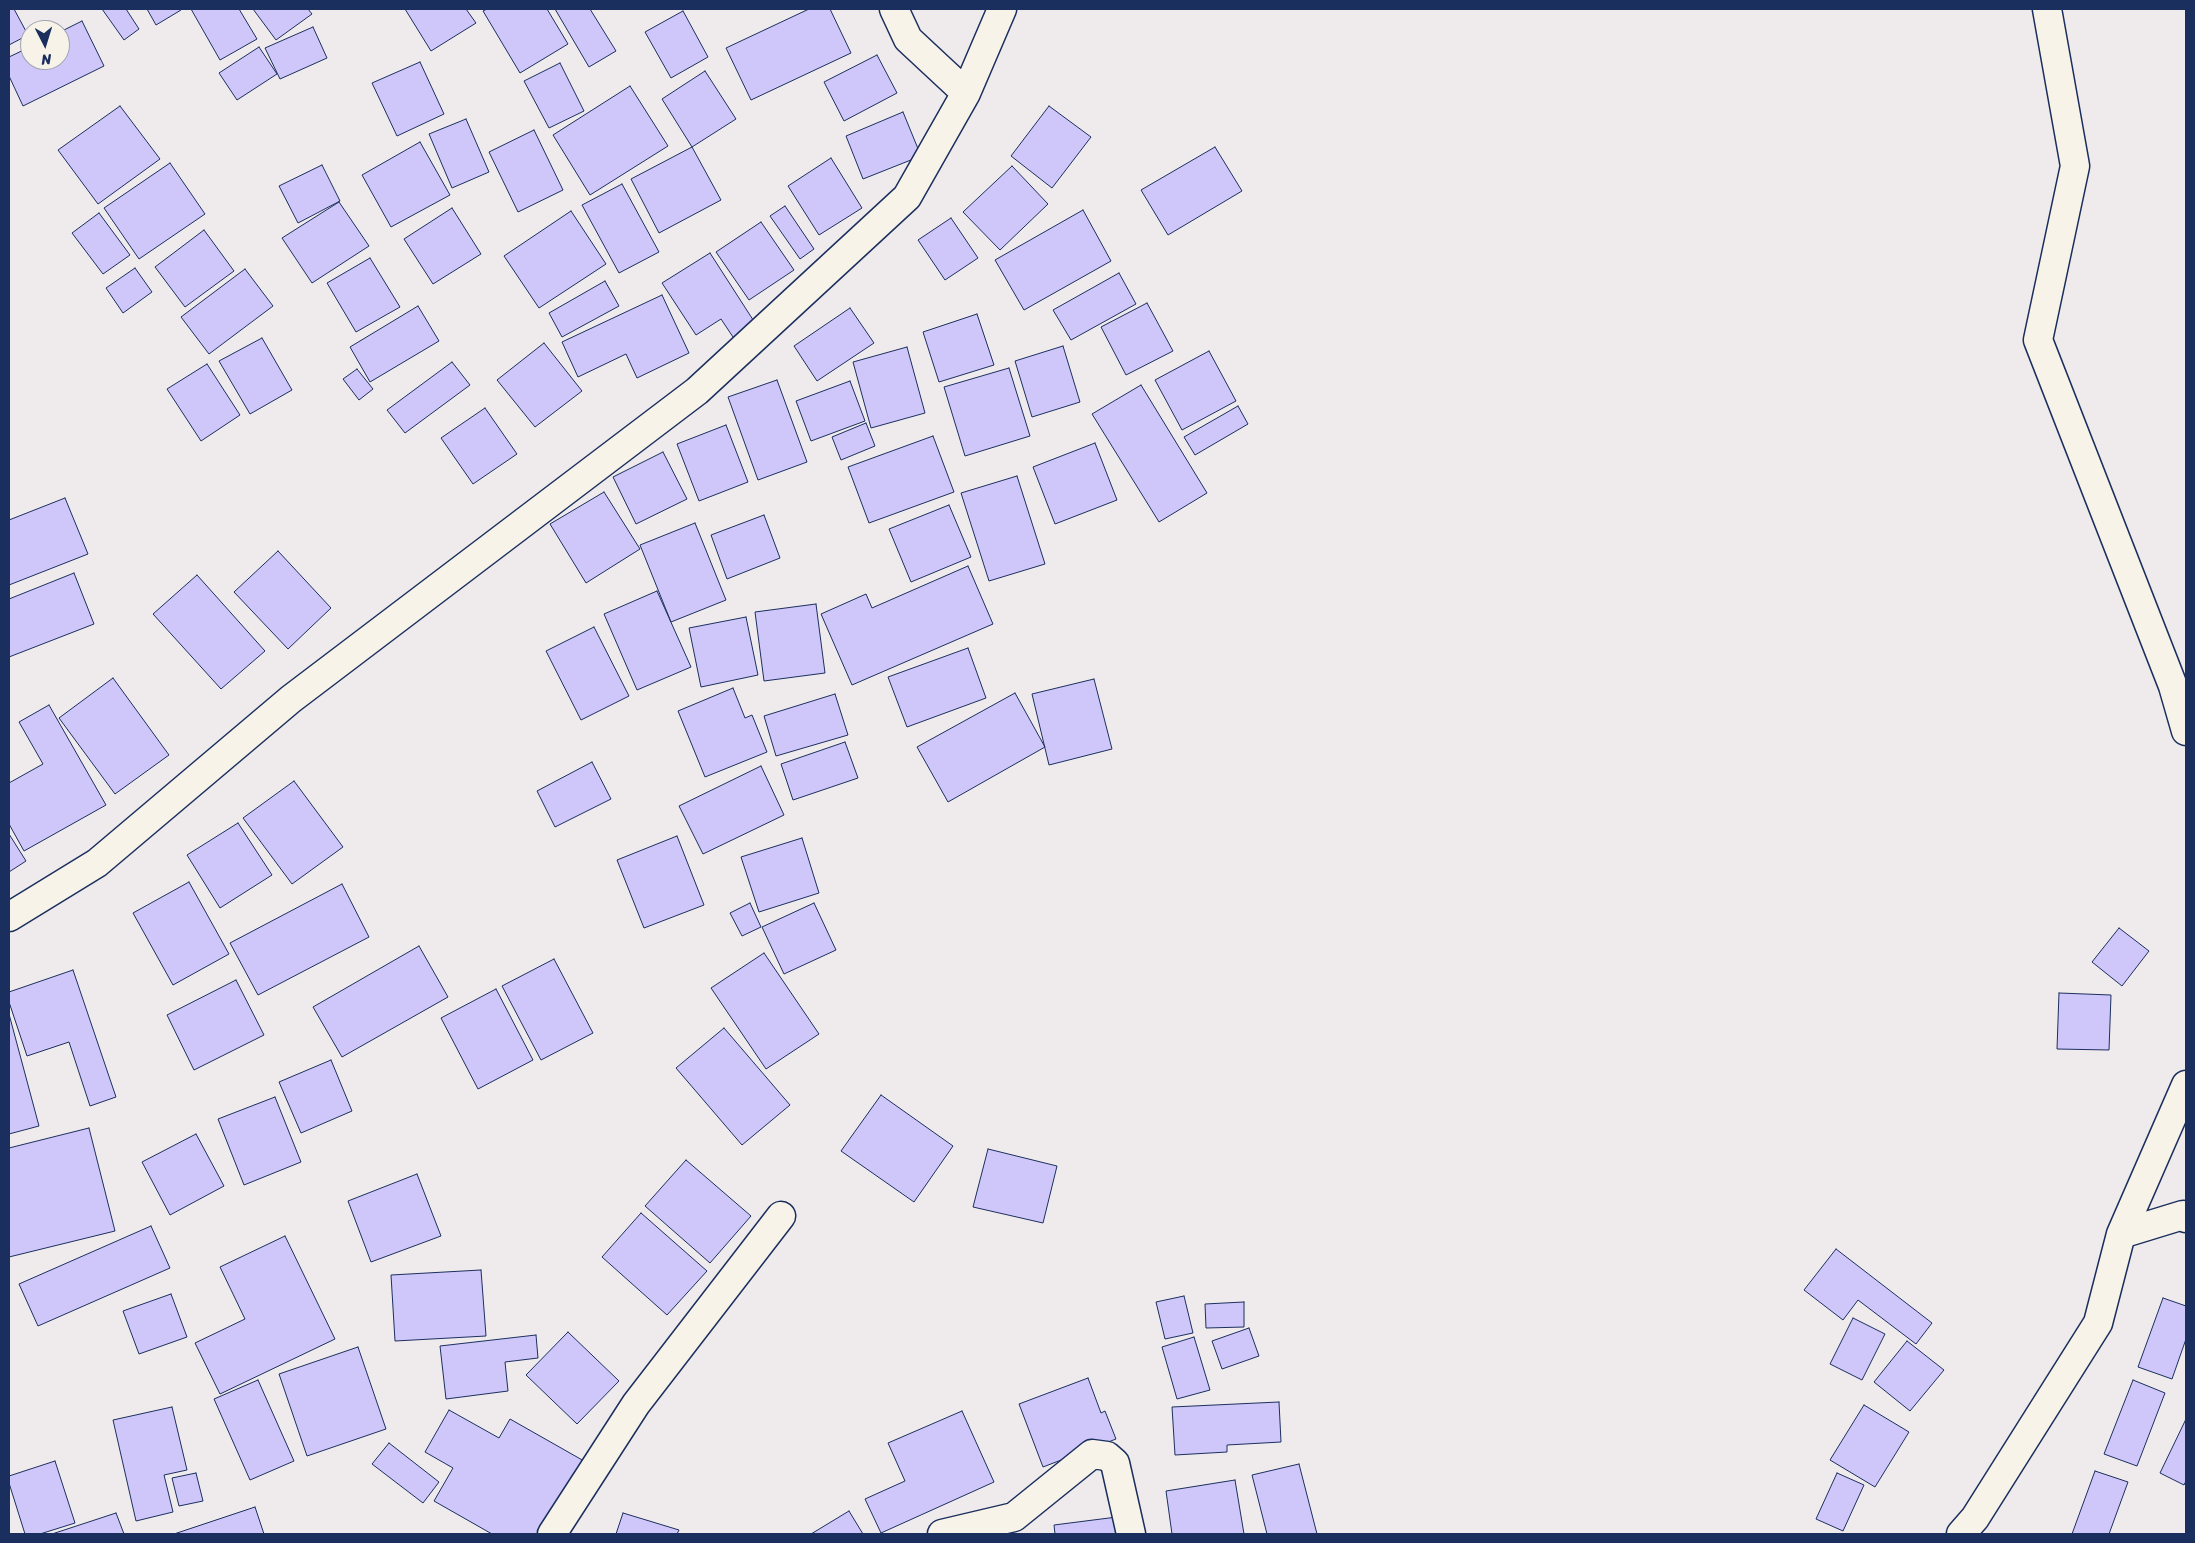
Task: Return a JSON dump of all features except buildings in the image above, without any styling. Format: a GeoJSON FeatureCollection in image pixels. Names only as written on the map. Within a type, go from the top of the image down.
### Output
{"type":"FeatureCollection","features":[{"type":"Feature","properties":{"kind":"street"},"geometry":{"type":"LineString","coordinates":[[894,9],[908,39],[966,93]]}},
{"type":"Feature","properties":{"kind":"street"},"geometry":{"type":"LineString","coordinates":[[9,917],[97,863],[291,699],[697,391],[907,197],[966,93],[1002,9]]}},
{"type":"Feature","properties":{"kind":"street"},"geometry":{"type":"LineString","coordinates":[[2047,9],[2075,166],[2038,340],[2173,686],[2186,730]]}},
{"type":"Feature","properties":{"kind":"street"},"geometry":{"type":"LineString","coordinates":[[1961,1534],[1975,1518],[2098,1323],[2121,1234],[2186,1085]]}},
{"type":"Feature","properties":{"kind":"street"},"geometry":{"type":"LineString","coordinates":[[2121,1234],[2185,1215]]}},
{"type":"Feature","properties":{"kind":"street"},"geometry":{"type":"LineString","coordinates":[[552,1534],[636,1404],[781,1216]]}},
{"type":"Feature","properties":{"kind":"street"},"geometry":{"type":"LineString","coordinates":[[942,1534],[1015,1526],[1092,1454],[1107,1456],[1115,1464],[1131,1534]]}}]}
